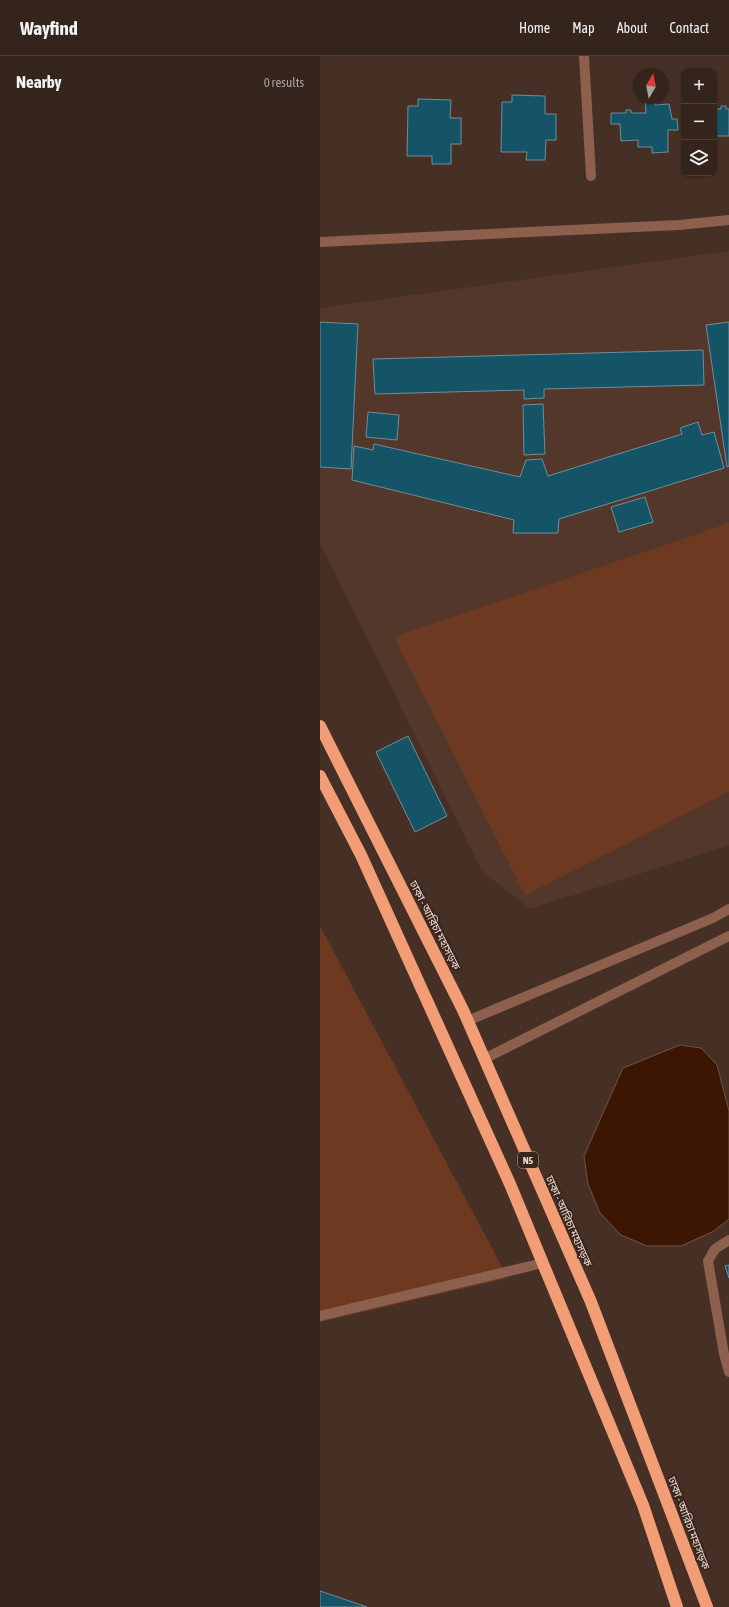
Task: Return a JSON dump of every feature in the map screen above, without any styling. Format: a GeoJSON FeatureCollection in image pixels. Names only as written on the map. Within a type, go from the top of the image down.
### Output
{"type":"FeatureCollection","features":[{"type":"Feature","properties":{"kind":"highway","name":"ঢাকা - আরিচা মহাসড়ক"},"geometry":{"type":"LineString","coordinates":[[320,726],[467,1021],[591,1302],[707,1607]]}},
{"type":"Feature","properties":{"kind":"highway","name":"N5"},"geometry":{"type":"LineString","coordinates":[[320,776],[368,869],[510,1184],[643,1505],[677,1607]]}},
{"type":"Feature","properties":{"kind":"street"},"geometry":{"type":"LineString","coordinates":[[584,56],[591,176]]}},
{"type":"Feature","properties":{"kind":"street"},"geometry":{"type":"LineString","coordinates":[[320,242],[679,225],[729,220]]}},
{"type":"Feature","properties":{"kind":"street"},"geometry":{"type":"LineString","coordinates":[[467,1021],[712,918],[729,909]]}},
{"type":"Feature","properties":{"kind":"street"},"geometry":{"type":"LineString","coordinates":[[484,1059],[729,936]]}},
{"type":"Feature","properties":{"kind":"street"},"geometry":{"type":"LineString","coordinates":[[729,1240],[715,1249],[708,1261],[722,1346],[729,1372]]}},
{"type":"Feature","properties":{"kind":"street"},"geometry":{"type":"LineString","coordinates":[[320,1316],[543,1263]]}},
{"type":"Feature","properties":{"kind":"shaded area"},"geometry":{"type":"Polygon","coordinates":[[[729,251],[729,845],[530,909],[482,871],[320,543],[320,308],[729,251]]]}},
{"type":"Feature","properties":{"kind":"shaded area"},"geometry":{"type":"Polygon","coordinates":[[[729,523],[729,792],[525,895],[394,637],[729,523]]]}},
{"type":"Feature","properties":{"kind":"shaded area"},"geometry":{"type":"Polygon","coordinates":[[[320,926],[508,1278],[320,1322],[320,926]]]}},
{"type":"Feature","properties":{"kind":"shaded area"},"geometry":{"type":"Polygon","coordinates":[[[680,1045],[701,1048],[717,1065],[729,1111],[729,1219],[714,1231],[681,1246],[647,1246],[621,1235],[600,1213],[588,1184],[584,1156],[623,1068],[680,1045]]]}},
{"type":"Feature","properties":{"kind":"building"},"geometry":{"type":"Polygon","coordinates":[[[512,95],[545,96],[545,114],[556,114],[556,140],[546,140],[545,160],[526,160],[527,152],[501,152],[502,102],[512,102],[512,95]]]}},
{"type":"Feature","properties":{"kind":"building"},"geometry":{"type":"Polygon","coordinates":[[[418,99],[451,100],[450,118],[461,118],[461,144],[451,144],[451,164],[432,164],[432,156],[407,156],[408,106],[418,106],[418,99]]]}},
{"type":"Feature","properties":{"kind":"building"},"geometry":{"type":"Polygon","coordinates":[[[645,104],[669,104],[672,119],[677,119],[678,130],[668,130],[668,152],[652,153],[652,147],[638,147],[638,140],[621,141],[620,124],[611,124],[611,113],[626,113],[626,110],[631,110],[631,113],[646,113],[645,104]]]}},
{"type":"Feature","properties":{"kind":"building"},"geometry":{"type":"Polygon","coordinates":[[[721,106],[726,106],[726,109],[729,109],[729,136],[717,136],[717,109],[721,109],[721,106]]]}},
{"type":"Feature","properties":{"kind":"building"},"geometry":{"type":"Polygon","coordinates":[[[320,322],[358,324],[351,469],[320,467],[320,322]]]}},
{"type":"Feature","properties":{"kind":"building"},"geometry":{"type":"Polygon","coordinates":[[[729,322],[729,466],[727,467],[706,325],[729,322]]]}},
{"type":"Feature","properties":{"kind":"building"},"geometry":{"type":"Polygon","coordinates":[[[703,350],[704,385],[544,389],[544,398],[524,399],[524,390],[375,394],[373,359],[703,350]]]}},
{"type":"Feature","properties":{"kind":"building"},"geometry":{"type":"Polygon","coordinates":[[[543,404],[545,454],[524,455],[523,405],[543,404]]]}},
{"type":"Feature","properties":{"kind":"building"},"geometry":{"type":"Polygon","coordinates":[[[368,412],[399,415],[397,440],[366,437],[368,412]]]}},
{"type":"Feature","properties":{"kind":"building"},"geometry":{"type":"Polygon","coordinates":[[[698,422],[702,435],[714,432],[724,468],[559,519],[558,533],[513,533],[514,520],[352,480],[354,446],[373,450],[374,444],[520,477],[526,460],[542,459],[548,476],[682,434],[680,428],[698,422]]]}},
{"type":"Feature","properties":{"kind":"building"},"geometry":{"type":"Polygon","coordinates":[[[645,497],[653,522],[619,532],[611,507],[645,497]]]}},
{"type":"Feature","properties":{"kind":"building"},"geometry":{"type":"Polygon","coordinates":[[[408,736],[447,816],[415,832],[376,752],[408,736]]]}},
{"type":"Feature","properties":{"kind":"building"},"geometry":{"type":"Polygon","coordinates":[[[729,1265],[729,1278],[725,1266],[729,1265]]]}},
{"type":"Feature","properties":{"kind":"building"},"geometry":{"type":"Polygon","coordinates":[[[320,1591],[367,1607],[320,1607],[320,1591]]]}}]}
